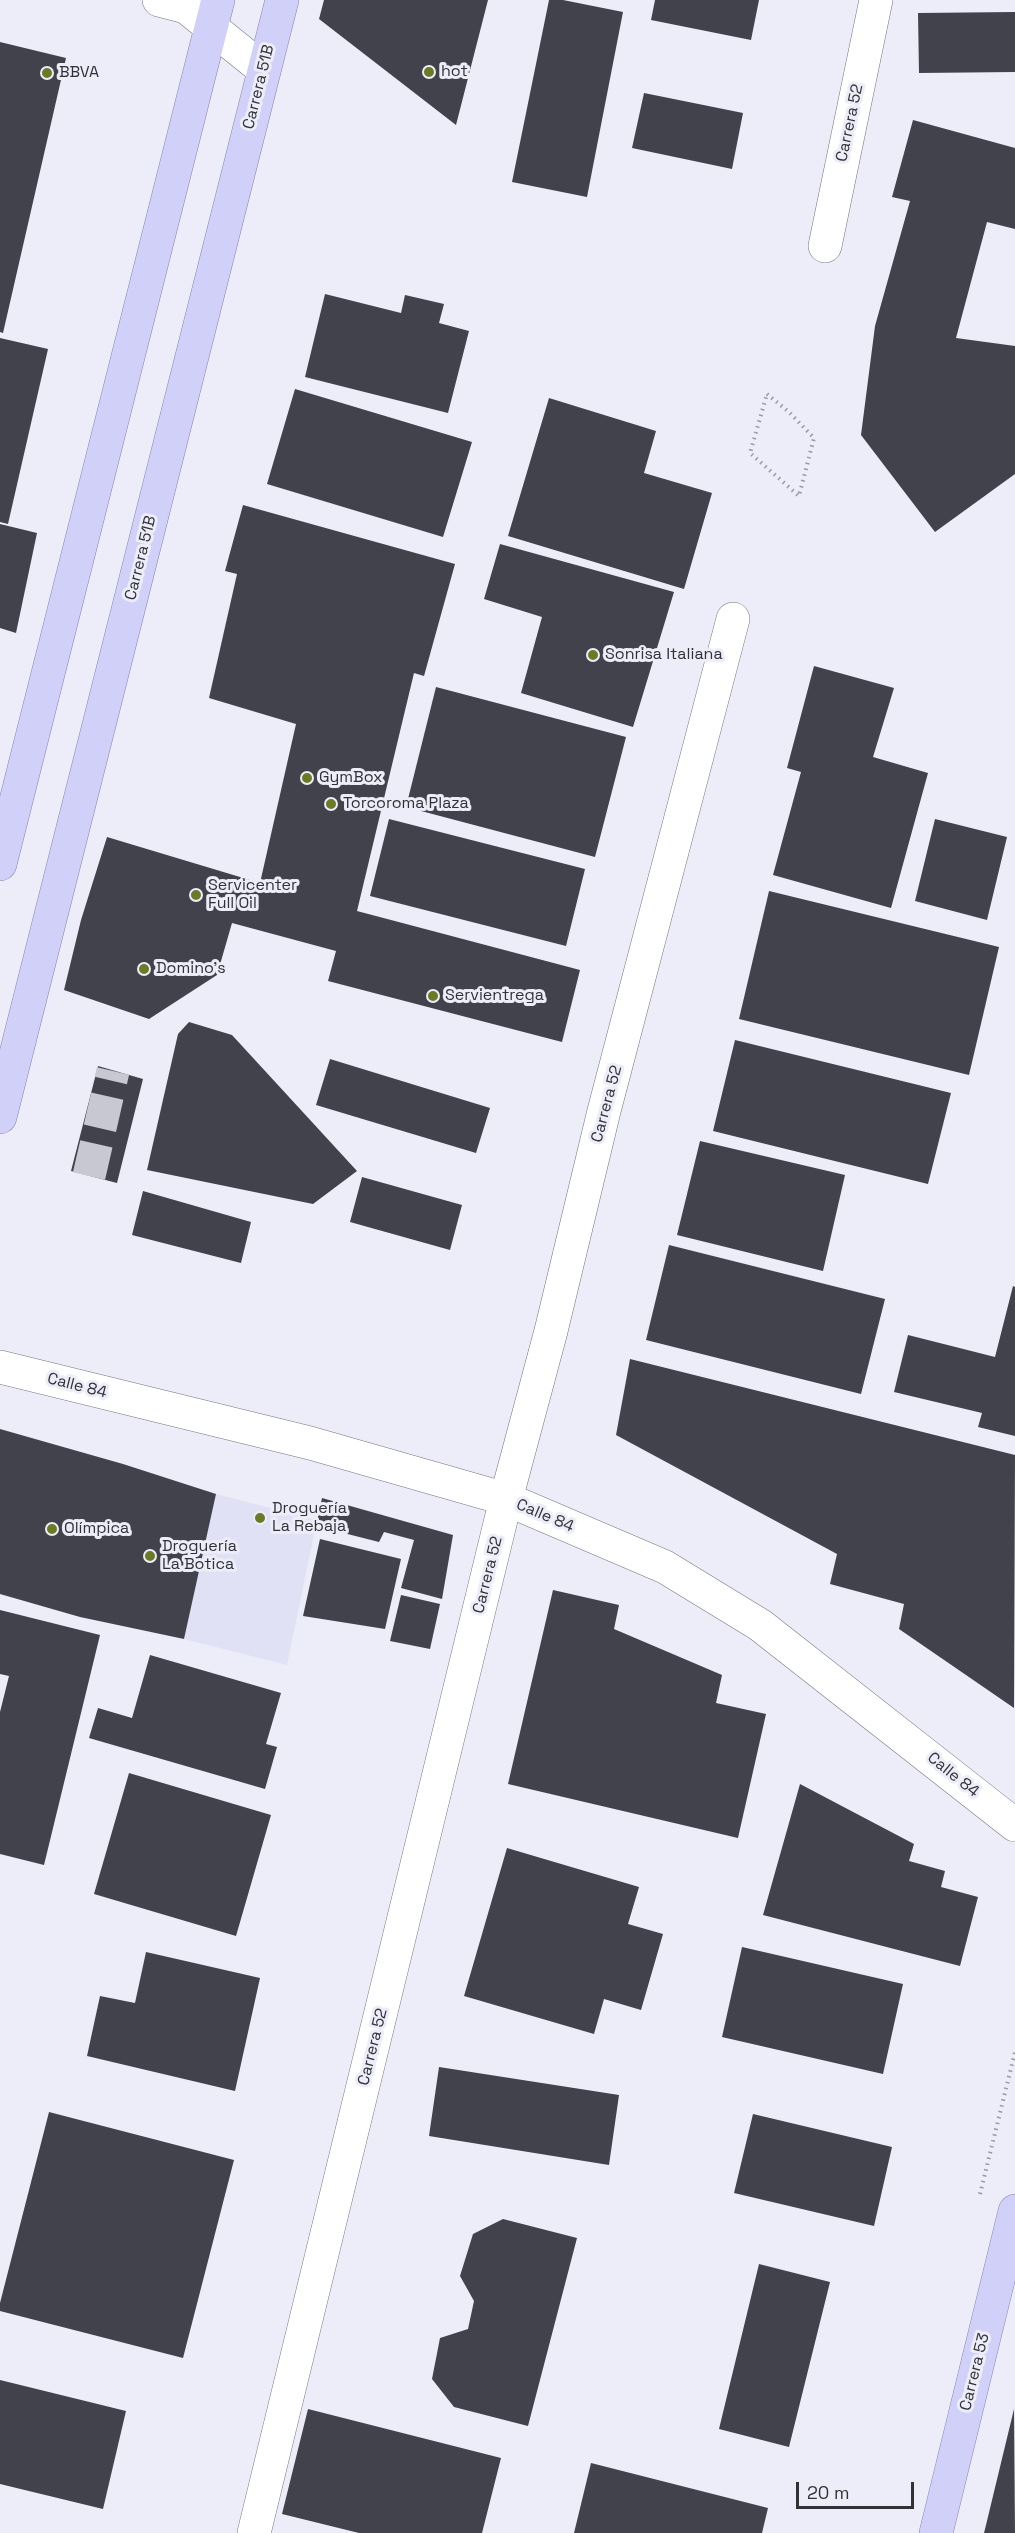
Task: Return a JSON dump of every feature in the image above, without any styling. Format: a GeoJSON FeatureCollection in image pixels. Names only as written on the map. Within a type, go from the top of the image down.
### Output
{"type":"FeatureCollection","features":[{"type":"Feature","properties":{"kind":"main road","name":"Carrera 51B"},"geometry":{"type":"LineString","coordinates":[[0,1117],[282,0]]}},
{"type":"Feature","properties":{"kind":"main road"},"geometry":{"type":"LineString","coordinates":[[0,864],[214,13]]}},
{"type":"Feature","properties":{"kind":"main road","name":"Carrera 53"},"geometry":{"type":"LineString","coordinates":[[936,2533],[1015,2211]]}},
{"type":"Feature","properties":{"kind":"street"},"geometry":{"type":"LineString","coordinates":[[159,0],[214,13],[264,70]]}},
{"type":"Feature","properties":{"kind":"street","name":"Carrera 52"},"geometry":{"type":"LineString","coordinates":[[825,246],[876,0]]}},
{"type":"Feature","properties":{"kind":"street","name":"Carrera 52"},"geometry":{"type":"LineString","coordinates":[[254,2533],[506,1499],[733,619]]}},
{"type":"Feature","properties":{"kind":"street","name":"Calle 84"},"geometry":{"type":"LineString","coordinates":[[0,1367],[310,1443],[506,1499],[665,1567],[760,1625],[1015,1825]]}},
{"type":"Feature","properties":{"kind":"path"},"geometry":{"type":"LineString","coordinates":[[767,394],[789,412],[814,438],[799,496],[750,453],[767,394]]}},
{"type":"Feature","properties":{"kind":"shaded area"},"geometry":{"type":"Polygon","coordinates":[[[216,1494],[317,1520],[287,1665],[184,1639],[216,1494]]]}},
{"type":"Feature","properties":{"kind":"building","name":"hot"},"geometry":{"type":"Polygon","coordinates":[[[324,0],[488,0],[456,125],[319,19],[324,0]]]}},
{"type":"Feature","properties":{"kind":"building"},"geometry":{"type":"Polygon","coordinates":[[[549,0],[563,0],[623,12],[587,197],[512,182],[549,0]]]}},
{"type":"Feature","properties":{"kind":"building"},"geometry":{"type":"Polygon","coordinates":[[[655,0],[759,0],[751,40],[651,20],[655,0]]]}},
{"type":"Feature","properties":{"kind":"building"},"geometry":{"type":"Polygon","coordinates":[[[1015,12],[1015,72],[919,73],[918,13],[1015,12]]]}},
{"type":"Feature","properties":{"kind":"building"},"geometry":{"type":"Polygon","coordinates":[[[0,42],[66,58],[3,333],[0,332],[0,42]]]}},
{"type":"Feature","properties":{"kind":"building"},"geometry":{"type":"Polygon","coordinates":[[[644,93],[743,113],[732,169],[632,148],[644,93]]]}},
{"type":"Feature","properties":{"kind":"building"},"geometry":{"type":"Polygon","coordinates":[[[913,120],[1015,148],[1015,229],[987,222],[956,338],[1015,346],[1015,474],[935,532],[861,435],[875,326],[910,201],[892,197],[913,120]]]}},
{"type":"Feature","properties":{"kind":"building"},"geometry":{"type":"Polygon","coordinates":[[[325,294],[401,313],[405,295],[444,304],[439,323],[469,331],[448,413],[305,377],[325,294]]]}},
{"type":"Feature","properties":{"kind":"building"},"geometry":{"type":"Polygon","coordinates":[[[0,338],[48,349],[8,524],[0,522],[0,338]]]}},
{"type":"Feature","properties":{"kind":"building"},"geometry":{"type":"Polygon","coordinates":[[[295,389],[472,442],[443,537],[267,484],[295,389]]]}},
{"type":"Feature","properties":{"kind":"building"},"geometry":{"type":"Polygon","coordinates":[[[549,398],[656,431],[644,473],[712,493],[684,589],[508,536],[549,398]]]}},
{"type":"Feature","properties":{"kind":"building"},"geometry":{"type":"Polygon","coordinates":[[[243,505],[455,564],[424,676],[414,673],[357,911],[580,970],[562,1042],[328,981],[336,951],[232,923],[217,975],[149,1019],[64,990],[81,920],[107,837],[260,883],[296,724],[209,698],[237,574],[225,571],[243,505]]]}},
{"type":"Feature","properties":{"kind":"building"},"geometry":{"type":"Polygon","coordinates":[[[0,524],[37,533],[16,633],[0,628],[0,524]]]}},
{"type":"Feature","properties":{"kind":"building","name":"Sonrisa Italiana"},"geometry":{"type":"Polygon","coordinates":[[[500,544],[674,592],[633,727],[521,693],[542,617],[484,599],[500,544]]]}},
{"type":"Feature","properties":{"kind":"building"},"geometry":{"type":"Polygon","coordinates":[[[814,666],[894,688],[873,757],[928,773],[891,908],[773,875],[801,772],[787,768],[814,666]]]}},
{"type":"Feature","properties":{"kind":"building"},"geometry":{"type":"Polygon","coordinates":[[[436,687],[626,737],[595,857],[406,807],[436,687]]]}},
{"type":"Feature","properties":{"kind":"building"},"geometry":{"type":"Polygon","coordinates":[[[389,819],[585,869],[566,946],[370,896],[389,819]]]}},
{"type":"Feature","properties":{"kind":"building"},"geometry":{"type":"Polygon","coordinates":[[[935,819],[1007,837],[987,920],[915,901],[935,819]]]}},
{"type":"Feature","properties":{"kind":"building"},"geometry":{"type":"Polygon","coordinates":[[[769,891],[999,947],[969,1075],[739,1019],[769,891]]]}},
{"type":"Feature","properties":{"kind":"building"},"geometry":{"type":"Polygon","coordinates":[[[189,1022],[232,1035],[357,1171],[313,1204],[147,1170],[178,1034],[189,1022]]]}},
{"type":"Feature","properties":{"kind":"building"},"geometry":{"type":"Polygon","coordinates":[[[735,1040],[951,1093],[928,1184],[713,1131],[735,1040]]]}},
{"type":"Feature","properties":{"kind":"building"},"geometry":{"type":"Polygon","coordinates":[[[330,1059],[490,1108],[476,1153],[316,1105],[330,1059]]]}},
{"type":"Feature","properties":{"kind":"building"},"geometry":{"type":"Polygon","coordinates":[[[98,1066],[143,1079],[117,1183],[71,1171],[98,1066]]]}},
{"type":"Feature","properties":{"kind":"building"},"geometry":{"type":"Polygon","coordinates":[[[700,1141],[845,1175],[823,1271],[677,1235],[700,1141]]]}},
{"type":"Feature","properties":{"kind":"building"},"geometry":{"type":"Polygon","coordinates":[[[362,1177],[462,1205],[450,1250],[350,1222],[362,1177]]]}},
{"type":"Feature","properties":{"kind":"building"},"geometry":{"type":"Polygon","coordinates":[[[143,1191],[251,1222],[241,1263],[132,1235],[143,1191]]]}},
{"type":"Feature","properties":{"kind":"building"},"geometry":{"type":"Polygon","coordinates":[[[669,1245],[885,1299],[861,1394],[646,1340],[669,1245]]]}},
{"type":"Feature","properties":{"kind":"building"},"geometry":{"type":"Polygon","coordinates":[[[1013,1286],[1015,1287],[1015,1436],[978,1427],[982,1413],[894,1392],[908,1335],[995,1357],[1013,1286]]]}},
{"type":"Feature","properties":{"kind":"building"},"geometry":{"type":"Polygon","coordinates":[[[630,1359],[1015,1455],[1014,1708],[899,1629],[904,1604],[830,1584],[837,1554],[616,1435],[630,1359]]]}},
{"type":"Feature","properties":{"kind":"building"},"geometry":{"type":"Polygon","coordinates":[[[0,1429],[123,1464],[216,1494],[184,1639],[80,1617],[0,1594],[0,1429]]]}},
{"type":"Feature","properties":{"kind":"building"},"geometry":{"type":"Polygon","coordinates":[[[322,1498],[453,1535],[442,1599],[401,1588],[414,1540],[384,1532],[379,1542],[316,1526],[322,1498]]]}},
{"type":"Feature","properties":{"kind":"building"},"geometry":{"type":"Polygon","coordinates":[[[320,1539],[401,1559],[385,1629],[303,1616],[320,1539]]]}},
{"type":"Feature","properties":{"kind":"building"},"geometry":{"type":"Polygon","coordinates":[[[553,1590],[619,1605],[614,1629],[722,1675],[716,1703],[766,1714],[738,1838],[508,1784],[553,1590]]]}},
{"type":"Feature","properties":{"kind":"building"},"geometry":{"type":"Polygon","coordinates":[[[401,1595],[440,1604],[430,1649],[390,1641],[401,1595]]]}},
{"type":"Feature","properties":{"kind":"building"},"geometry":{"type":"Polygon","coordinates":[[[0,1610],[100,1635],[44,1865],[0,1854],[0,1712],[9,1676],[0,1674],[0,1610]]]}},
{"type":"Feature","properties":{"kind":"building"},"geometry":{"type":"Polygon","coordinates":[[[150,1655],[281,1693],[266,1744],[277,1747],[265,1789],[89,1738],[98,1708],[132,1718],[150,1655]]]}},
{"type":"Feature","properties":{"kind":"building"},"geometry":{"type":"Polygon","coordinates":[[[129,1773],[271,1815],[236,1936],[94,1894],[129,1773]]]}},
{"type":"Feature","properties":{"kind":"building"},"geometry":{"type":"Polygon","coordinates":[[[800,1784],[914,1844],[909,1861],[945,1871],[941,1887],[978,1897],[960,1966],[763,1915],[800,1784]]]}},
{"type":"Feature","properties":{"kind":"building"},"geometry":{"type":"Polygon","coordinates":[[[507,1848],[639,1887],[628,1924],[663,1934],[641,2010],[604,1999],[594,2034],[464,1996],[507,1848]]]}},
{"type":"Feature","properties":{"kind":"building"},"geometry":{"type":"Polygon","coordinates":[[[742,1947],[903,1984],[883,2074],[722,2037],[742,1947]]]}},
{"type":"Feature","properties":{"kind":"building"},"geometry":{"type":"Polygon","coordinates":[[[146,1952],[260,1978],[235,2091],[87,2056],[100,1996],[135,2003],[146,1952]]]}},
{"type":"Feature","properties":{"kind":"building"},"geometry":{"type":"Polygon","coordinates":[[[439,2067],[619,2095],[609,2165],[429,2136],[439,2067]]]}},
{"type":"Feature","properties":{"kind":"building"},"geometry":{"type":"Polygon","coordinates":[[[49,2112],[234,2160],[183,2358],[0,2311],[0,2303],[49,2112]]]}},
{"type":"Feature","properties":{"kind":"building"},"geometry":{"type":"Polygon","coordinates":[[[753,2114],[892,2147],[874,2226],[734,2193],[753,2114]]]}},
{"type":"Feature","properties":{"kind":"building"},"geometry":{"type":"Polygon","coordinates":[[[503,2219],[577,2238],[528,2426],[454,2407],[432,2379],[440,2338],[468,2329],[474,2301],[460,2276],[473,2234],[503,2219]]]}},
{"type":"Feature","properties":{"kind":"building"},"geometry":{"type":"Polygon","coordinates":[[[759,2264],[830,2282],[789,2447],[719,2429],[759,2264]]]}},
{"type":"Feature","properties":{"kind":"building"},"geometry":{"type":"Polygon","coordinates":[[[0,2380],[126,2411],[103,2509],[0,2484],[0,2380]]]}},
{"type":"Feature","properties":{"kind":"building"},"geometry":{"type":"Polygon","coordinates":[[[308,2409],[501,2458],[482,2533],[359,2533],[282,2514],[308,2409]]]}},
{"type":"Feature","properties":{"kind":"building"},"geometry":{"type":"Polygon","coordinates":[[[1014,2409],[1015,2533],[984,2533],[986,2525],[1014,2409]]]}},
{"type":"Feature","properties":{"kind":"building"},"geometry":{"type":"Polygon","coordinates":[[[591,2463],[768,2508],[762,2533],[574,2533],[591,2463]]]}},
{"type":"Feature","properties":{"kind":"tunnel"},"geometry":{"type":"LineString","coordinates":[[89,1176],[113,1071]]}},
{"type":"Feature","properties":{"kind":"place","name":"hot"},"geometry":{"type":"Point","coordinates":[429,72]}},
{"type":"Feature","properties":{"kind":"place","name":"BBVA"},"geometry":{"type":"Point","coordinates":[47,73]}},
{"type":"Feature","properties":{"kind":"place","name":"Sonrisa Italiana"},"geometry":{"type":"Point","coordinates":[593,655]}},
{"type":"Feature","properties":{"kind":"place","name":"GymBox"},"geometry":{"type":"Point","coordinates":[307,778]}},
{"type":"Feature","properties":{"kind":"place","name":"Torcoroma Plaza"},"geometry":{"type":"Point","coordinates":[331,804]}},
{"type":"Feature","properties":{"kind":"place","name":"Servicenter Full Oil"},"geometry":{"type":"Point","coordinates":[196,895]}},
{"type":"Feature","properties":{"kind":"place","name":"Domino's"},"geometry":{"type":"Point","coordinates":[144,969]}},
{"type":"Feature","properties":{"kind":"place","name":"Servientrega"},"geometry":{"type":"Point","coordinates":[433,996]}},
{"type":"Feature","properties":{"kind":"place","name":"Droguería La Rebaja"},"geometry":{"type":"Point","coordinates":[260,1518]}},
{"type":"Feature","properties":{"kind":"place","name":"Olímpica"},"geometry":{"type":"Point","coordinates":[52,1529]}},
{"type":"Feature","properties":{"kind":"place","name":"Droguería La Botica"},"geometry":{"type":"Point","coordinates":[150,1556]}}]}
